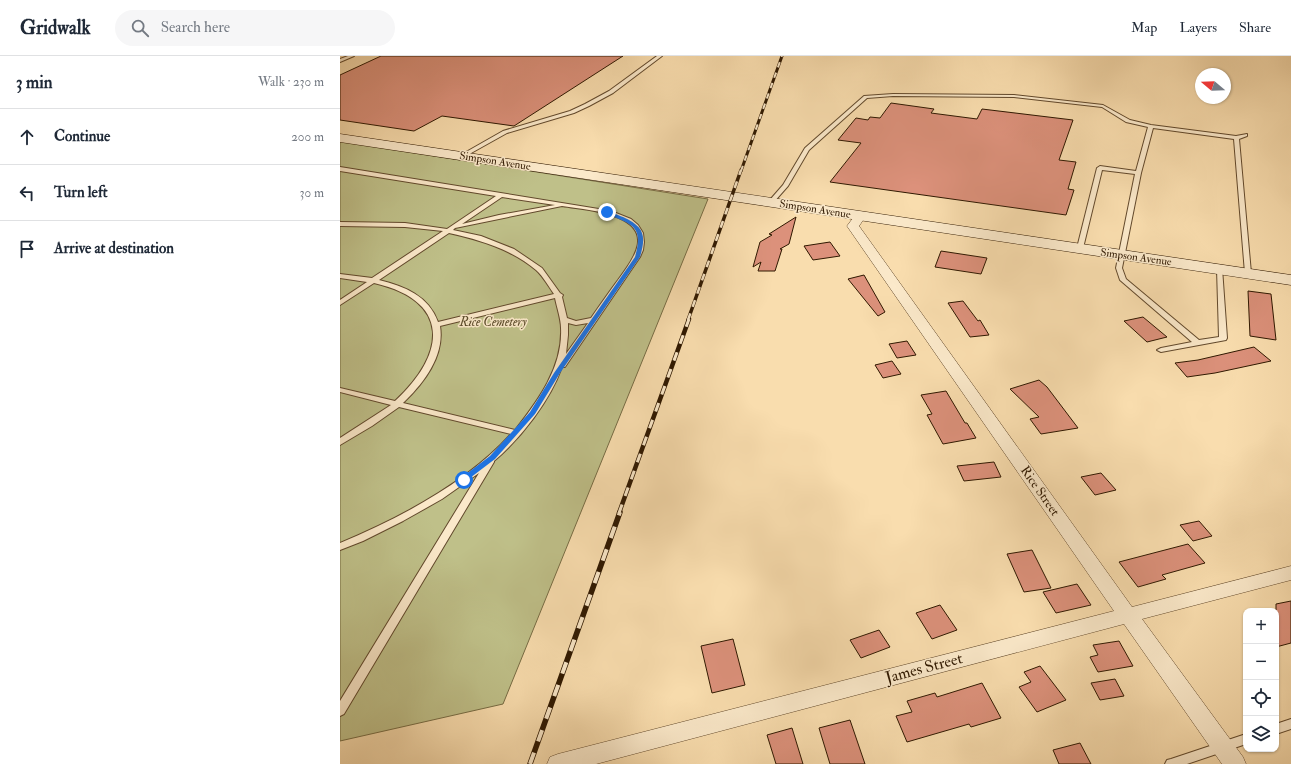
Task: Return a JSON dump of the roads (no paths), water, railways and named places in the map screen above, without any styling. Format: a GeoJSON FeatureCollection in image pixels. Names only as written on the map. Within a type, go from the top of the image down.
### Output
{"type":"FeatureCollection","features":[{"type":"Feature","properties":{"kind":"street","name":"Simpson Avenue"},"geometry":{"type":"LineString","coordinates":[[340,138],[1290,280]]}},
{"type":"Feature","properties":{"kind":"street","name":"Rice Street"},"geometry":{"type":"LineString","coordinates":[[860,216],[854,226],[1128,615],[1235,764]]}},
{"type":"Feature","properties":{"kind":"street","name":"James Street"},"geometry":{"type":"LineString","coordinates":[[558,764],[1291,573]]}},
{"type":"Feature","properties":{"kind":"lane"},"geometry":{"type":"LineString","coordinates":[[340,61],[352,56]]}},
{"type":"Feature","properties":{"kind":"lane"},"geometry":{"type":"LineString","coordinates":[[462,156],[505,132],[572,112],[587,105],[610,92],[660,56]]}},
{"type":"Feature","properties":{"kind":"lane"},"geometry":{"type":"LineString","coordinates":[[771,202],[785,186],[807,149],[866,97],[893,95],[1014,96],[1103,106],[1128,121],[1151,126],[1236,138],[1245,135]]}},
{"type":"Feature","properties":{"kind":"lane"},"geometry":{"type":"LineString","coordinates":[[1151,126],[1138,173],[1119,268],[1123,280],[1198,342]]}},
{"type":"Feature","properties":{"kind":"lane"},"geometry":{"type":"LineString","coordinates":[[1236,138],[1248,273]]}},
{"type":"Feature","properties":{"kind":"lane"},"geometry":{"type":"LineString","coordinates":[[1080,248],[1100,168],[1138,173]]}},
{"type":"Feature","properties":{"kind":"lane"},"geometry":{"type":"LineString","coordinates":[[340,169],[607,212],[622,217],[632,223],[640,232],[642,242],[637,257],[557,373],[533,413],[493,458],[464,480],[429,501],[386,526],[340,547]]}},
{"type":"Feature","properties":{"kind":"lane"},"geometry":{"type":"LineString","coordinates":[[340,303],[501,194]]}},
{"type":"Feature","properties":{"kind":"lane"},"geometry":{"type":"LineString","coordinates":[[448,230],[499,217],[566,205]]}},
{"type":"Feature","properties":{"kind":"lane"},"geometry":{"type":"LineString","coordinates":[[340,224],[392,224],[448,230],[496,244],[526,260],[537,268],[560,295],[565,320],[565,344],[557,373]]}},
{"type":"Feature","properties":{"kind":"lane"},"geometry":{"type":"LineString","coordinates":[[1161,350],[1223,338],[1220,269]]}},
{"type":"Feature","properties":{"kind":"lane"},"geometry":{"type":"LineString","coordinates":[[340,276],[393,286],[421,300],[431,313],[436,325],[437,340],[430,366],[397,404],[382,416],[340,442]]}},
{"type":"Feature","properties":{"kind":"lane"},"geometry":{"type":"LineString","coordinates":[[436,325],[560,295]]}},
{"type":"Feature","properties":{"kind":"lane"},"geometry":{"type":"LineString","coordinates":[[565,320],[576,323],[595,319]]}},
{"type":"Feature","properties":{"kind":"lane"},"geometry":{"type":"LineString","coordinates":[[340,390],[516,433]]}},
{"type":"Feature","properties":{"kind":"lane"},"geometry":{"type":"LineString","coordinates":[[340,711],[493,458]]}},
{"type":"Feature","properties":{"kind":"lane"},"geometry":{"type":"LineString","coordinates":[[1279,728],[1291,724]]}},
{"type":"Feature","properties":{"kind":"lane"},"geometry":{"type":"LineString","coordinates":[[1171,764],[1243,741]]}},
{"type":"Feature","properties":{"kind":"railway"},"geometry":{"type":"LineString","coordinates":[[741,171],[782,56]]}},
{"type":"Feature","properties":{"kind":"railway"},"geometry":{"type":"LineString","coordinates":[[688,320],[741,170]]}},
{"type":"Feature","properties":{"kind":"railway"},"geometry":{"type":"LineString","coordinates":[[619,513],[689,319]]}},
{"type":"Feature","properties":{"kind":"railway"},"geometry":{"type":"LineString","coordinates":[[530,764],[620,512]]}},
{"type":"Feature","properties":{"kind":"park label","name":"Rice Cemetery"},"geometry":{"type":"Point","coordinates":[493,322]}}]}
